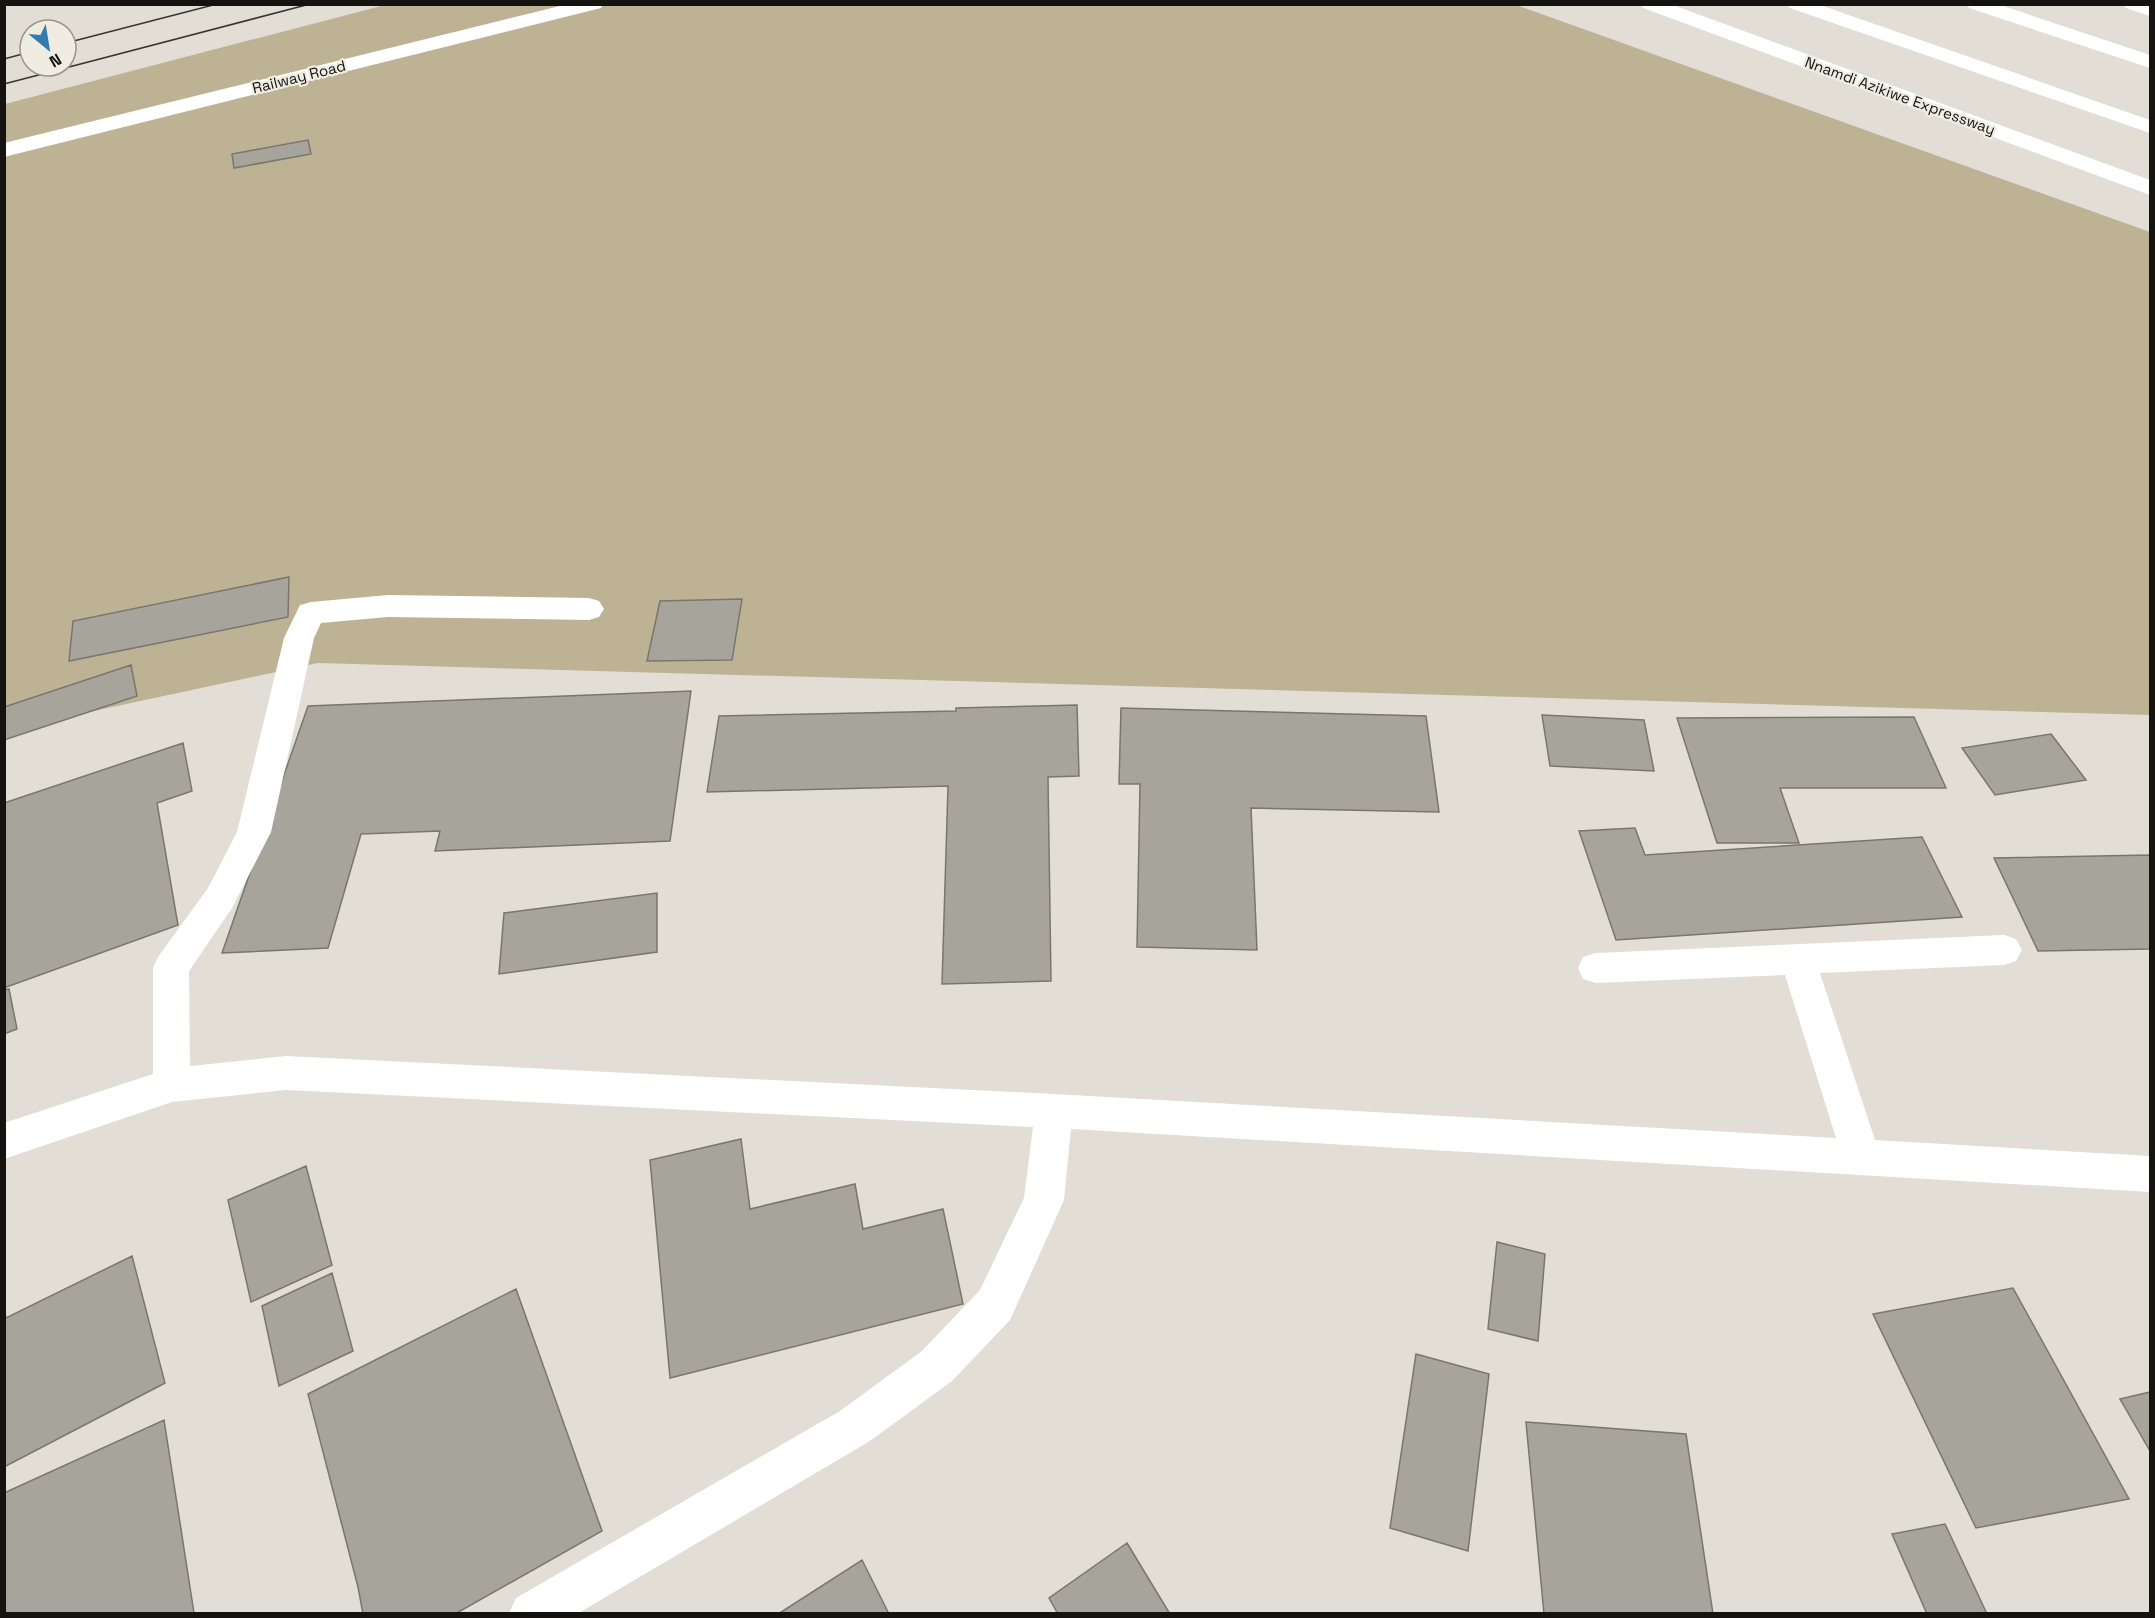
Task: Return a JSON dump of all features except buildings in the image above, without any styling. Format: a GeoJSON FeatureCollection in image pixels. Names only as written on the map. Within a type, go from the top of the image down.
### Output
{"type":"FeatureCollection","features":[{"type":"Feature","properties":{"kind":"main road","name":"Railway Road"},"geometry":{"type":"LineString","coordinates":[[4,150],[594,4]]}},
{"type":"Feature","properties":{"kind":"main road","name":"Nnamdi Azikiwe Expressway"},"geometry":{"type":"LineString","coordinates":[[1650,4],[2151,188]]}},
{"type":"Feature","properties":{"kind":"main road"},"geometry":{"type":"LineString","coordinates":[[1797,4],[2151,127]]}},
{"type":"Feature","properties":{"kind":"main road"},"geometry":{"type":"LineString","coordinates":[[1976,4],[2151,62]]}},
{"type":"Feature","properties":{"kind":"main road"},"geometry":{"type":"LineString","coordinates":[[2133,4],[2151,10]]}},
{"type":"Feature","properties":{"kind":"main road"},"geometry":{"type":"LineString","coordinates":[[172,1085],[171,968],[220,898],[254,832],[299,639],[311,613],[388,606],[590,609]]}},
{"type":"Feature","properties":{"kind":"main road"},"geometry":{"type":"LineString","coordinates":[[1596,968],[2004,950]]}},
{"type":"Feature","properties":{"kind":"main road"},"geometry":{"type":"LineString","coordinates":[[1798,959],[1862,1158]]}},
{"type":"Feature","properties":{"kind":"main road"},"geometry":{"type":"LineString","coordinates":[[4,1141],[172,1085],[286,1073],[1054,1111],[2151,1174]]}},
{"type":"Feature","properties":{"kind":"main road"},"geometry":{"type":"LineString","coordinates":[[532,1614],[855,1426],[937,1366],[995,1305],[1044,1200],[1054,1111]]}},
{"type":"Feature","properties":{"kind":"shaded area"},"geometry":{"type":"Polygon","coordinates":[[[385,5],[1516,5],[2150,232],[2150,715],[318,663],[5,730],[5,104],[385,5]]]}},
{"type":"Feature","properties":{"kind":"tram line"},"geometry":{"type":"LineString","coordinates":[[78,40],[217,4]]}},
{"type":"Feature","properties":{"kind":"tram line"},"geometry":{"type":"LineString","coordinates":[[4,84],[310,4]]}},
{"type":"Feature","properties":{"kind":"tram line"},"geometry":{"type":"LineString","coordinates":[[4,59],[18,55]]}}]}
